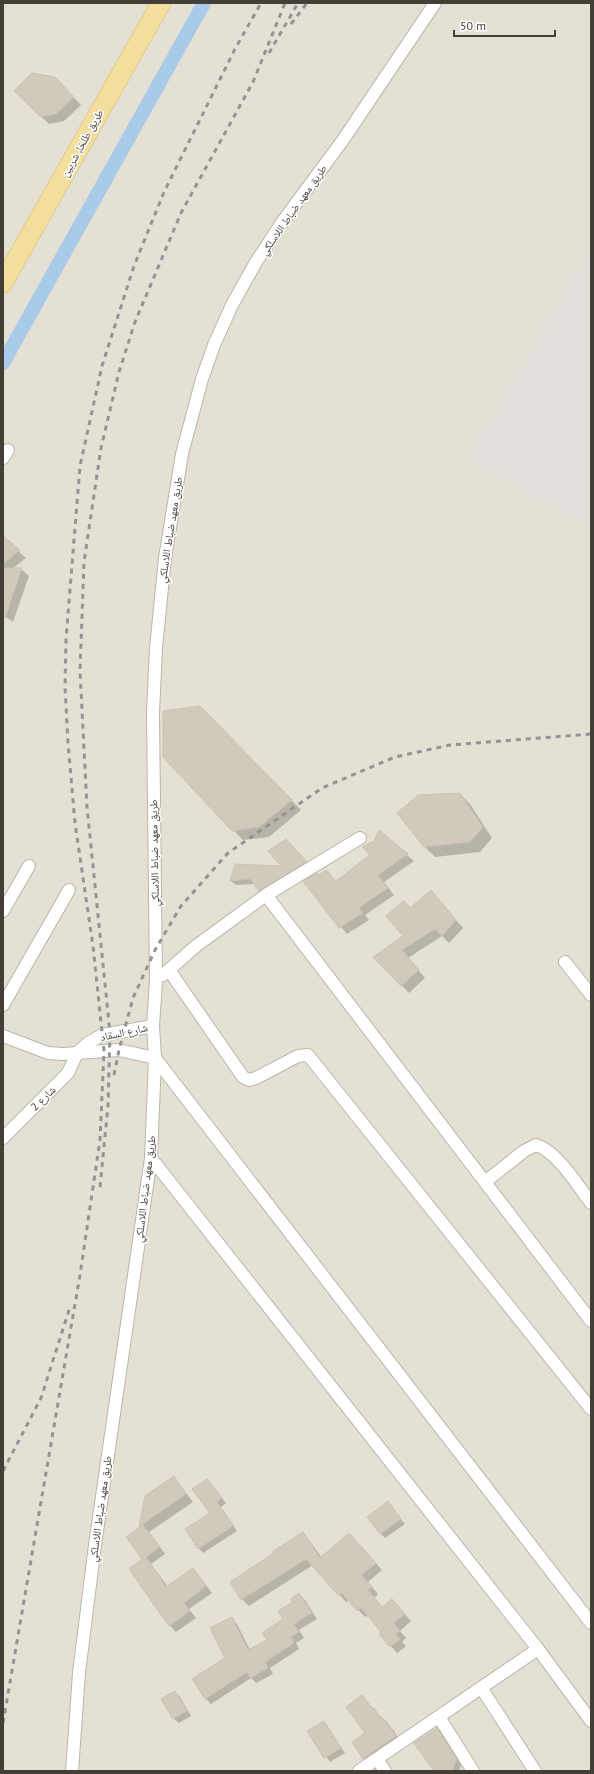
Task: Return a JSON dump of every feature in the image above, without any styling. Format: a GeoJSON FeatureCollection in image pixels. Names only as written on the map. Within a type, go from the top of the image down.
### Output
{"type":"FeatureCollection","features":[{"type":"Feature","properties":{"kind":"main road","name":"طريق طلخا, شربين"},"geometry":{"type":"LineString","coordinates":[[3,283],[161,3]]}},
{"type":"Feature","properties":{"kind":"street","name":"طريق معهد ضباط اللاسلكي"},"geometry":{"type":"LineString","coordinates":[[72,1771],[79,1673],[94,1545],[151,1158],[153,1058],[151,1026],[156,981],[153,720],[156,648],[165,558],[182,454],[192,412],[214,345],[232,305],[256,262],[283,221],[343,140],[435,3]]}},
{"type":"Feature","properties":{"kind":"street"},"geometry":{"type":"LineString","coordinates":[[156,981],[196,946],[266,896],[360,838]]}},
{"type":"Feature","properties":{"kind":"street"},"geometry":{"type":"LineString","coordinates":[[3,911],[29,866]]}},
{"type":"Feature","properties":{"kind":"street"},"geometry":{"type":"LineString","coordinates":[[3,1005],[69,890]]}},
{"type":"Feature","properties":{"kind":"street"},"geometry":{"type":"LineString","coordinates":[[266,896],[591,1321]]}},
{"type":"Feature","properties":{"kind":"street"},"geometry":{"type":"LineString","coordinates":[[565,962],[591,995]]}},
{"type":"Feature","properties":{"kind":"street"},"geometry":{"type":"LineString","coordinates":[[168,970],[243,1077],[249,1080],[256,1078],[298,1056],[308,1055],[591,1409]]}},
{"type":"Feature","properties":{"kind":"street","name":"شارع السماد"},"geometry":{"type":"LineString","coordinates":[[77,1053],[88,1043],[102,1035],[151,1026]]}},
{"type":"Feature","properties":{"kind":"street","name":"شارع السماد"},"geometry":{"type":"LineString","coordinates":[[3,1036],[48,1053],[123,1050],[153,1058]]}},
{"type":"Feature","properties":{"kind":"street","name":"شارع 2"},"geometry":{"type":"LineString","coordinates":[[3,1138],[68,1073],[77,1053]]}},
{"type":"Feature","properties":{"kind":"street"},"geometry":{"type":"LineString","coordinates":[[153,1058],[591,1623]]}},
{"type":"Feature","properties":{"kind":"street"},"geometry":{"type":"LineString","coordinates":[[484,1182],[524,1151],[536,1145],[544,1147],[564,1168],[591,1203]]}},
{"type":"Feature","properties":{"kind":"street"},"geometry":{"type":"LineString","coordinates":[[151,1158],[538,1649],[591,1720]]}},
{"type":"Feature","properties":{"kind":"street"},"geometry":{"type":"LineString","coordinates":[[359,1771],[482,1689],[538,1649]]}},
{"type":"Feature","properties":{"kind":"street"},"geometry":{"type":"LineString","coordinates":[[482,1689],[535,1771]]}},
{"type":"Feature","properties":{"kind":"street"},"geometry":{"type":"LineString","coordinates":[[439,1717],[473,1771]]}},
{"type":"Feature","properties":{"kind":"street"},"geometry":{"type":"LineString","coordinates":[[377,1759],[385,1771]]}},
{"type":"Feature","properties":{"kind":"shaded area"},"geometry":{"type":"Polygon","coordinates":[[[3,3],[591,3],[591,1771],[3,1771],[3,3]]]}},
{"type":"Feature","properties":{"kind":"shaded area"},"geometry":{"type":"Polygon","coordinates":[[[591,243],[591,528],[466,460],[591,243]]]}},
{"type":"Feature","properties":{"kind":"building"},"geometry":{"type":"Polygon","coordinates":[[[32,73],[55,77],[74,97],[56,114],[41,117],[14,91],[32,73]]]}},
{"type":"Feature","properties":{"kind":"building"},"geometry":{"type":"Polygon","coordinates":[[[3,536],[20,550],[3,564],[3,536]]]}},
{"type":"Feature","properties":{"kind":"building"},"geometry":{"type":"Polygon","coordinates":[[[3,568],[22,568],[5,618],[3,618],[3,568]]]}},
{"type":"Feature","properties":{"kind":"building"},"geometry":{"type":"Polygon","coordinates":[[[200,706],[292,800],[259,827],[232,831],[163,757],[163,711],[200,706]]]}},
{"type":"Feature","properties":{"kind":"building"},"geometry":{"type":"Polygon","coordinates":[[[460,793],[483,827],[470,842],[424,847],[397,813],[418,795],[460,793]]]}},
{"type":"Feature","properties":{"kind":"building"},"geometry":{"type":"Polygon","coordinates":[[[379,830],[408,854],[378,875],[388,888],[359,908],[363,913],[339,928],[303,881],[317,873],[319,875],[326,870],[336,881],[370,855],[362,847],[374,841],[379,830]]]}},
{"type":"Feature","properties":{"kind":"building"},"geometry":{"type":"Polygon","coordinates":[[[286,839],[307,862],[259,891],[250,879],[230,881],[235,864],[281,866],[268,851],[286,839]]]}},
{"type":"Feature","properties":{"kind":"building"},"geometry":{"type":"Polygon","coordinates":[[[431,890],[456,920],[442,936],[435,929],[402,950],[419,970],[401,986],[373,957],[403,936],[386,916],[404,901],[410,908],[431,890]]]}},
{"type":"Feature","properties":{"kind":"building"},"geometry":{"type":"Polygon","coordinates":[[[174,1476],[186,1494],[139,1527],[145,1496],[174,1476]]]}},
{"type":"Feature","properties":{"kind":"building"},"geometry":{"type":"Polygon","coordinates":[[[207,1479],[222,1498],[217,1502],[233,1526],[198,1549],[185,1529],[210,1513],[192,1489],[207,1479]]]}},
{"type":"Feature","properties":{"kind":"building"},"geometry":{"type":"Polygon","coordinates":[[[388,1501],[401,1519],[380,1534],[367,1517],[388,1501]]]}},
{"type":"Feature","properties":{"kind":"building"},"geometry":{"type":"Polygon","coordinates":[[[143,1525],[160,1547],[146,1557],[166,1587],[193,1568],[206,1586],[184,1603],[190,1611],[169,1626],[129,1569],[142,1559],[126,1537],[143,1525]]]}},
{"type":"Feature","properties":{"kind":"building"},"geometry":{"type":"Polygon","coordinates":[[[303,1532],[320,1558],[349,1533],[376,1563],[362,1575],[372,1587],[368,1590],[382,1607],[392,1599],[405,1614],[394,1623],[400,1631],[396,1634],[400,1639],[390,1647],[379,1634],[381,1632],[361,1608],[357,1611],[342,1593],[339,1596],[306,1559],[241,1600],[230,1582],[274,1553],[273,1551],[303,1532]]]}},
{"type":"Feature","properties":{"kind":"building"},"geometry":{"type":"Polygon","coordinates":[[[299,1593],[312,1613],[294,1624],[299,1632],[291,1637],[294,1643],[265,1662],[268,1668],[250,1678],[247,1672],[205,1699],[192,1679],[225,1658],[210,1628],[232,1617],[248,1650],[267,1640],[262,1633],[283,1619],[278,1611],[293,1602],[291,1599],[299,1593]]]}},
{"type":"Feature","properties":{"kind":"building"},"geometry":{"type":"Polygon","coordinates":[[[175,1691],[187,1711],[173,1719],[161,1699],[175,1691]]]}},
{"type":"Feature","properties":{"kind":"building"},"geometry":{"type":"Polygon","coordinates":[[[362,1695],[383,1721],[385,1720],[396,1736],[363,1759],[352,1742],[365,1733],[346,1707],[362,1695]]]}},
{"type":"Feature","properties":{"kind":"building"},"geometry":{"type":"Polygon","coordinates":[[[324,1721],[341,1748],[324,1758],[307,1731],[324,1721]]]}},
{"type":"Feature","properties":{"kind":"building"},"geometry":{"type":"Polygon","coordinates":[[[437,1728],[457,1759],[452,1771],[434,1771],[414,1743],[437,1728]]]}},
{"type":"Feature","properties":{"kind":"waterway"},"geometry":{"type":"LineString","coordinates":[[3,363],[204,3]]}},
{"type":"Feature","properties":{"kind":"railway"},"geometry":{"type":"LineString","coordinates":[[3,1723],[80,1275],[100,1140],[104,1051],[93,946],[75,823],[65,687],[66,639],[80,466],[102,366],[134,266],[164,192],[235,49],[261,3]]}},
{"type":"Feature","properties":{"kind":"railway"},"geometry":{"type":"LineString","coordinates":[[100,1187],[108,1106],[110,1033],[87,807],[80,671],[84,562],[101,448],[119,372],[135,322],[181,213],[253,82],[285,3]]}},
{"type":"Feature","properties":{"kind":"railway"},"geometry":{"type":"LineString","coordinates":[[269,53],[298,3]]}},
{"type":"Feature","properties":{"kind":"railway"},"geometry":{"type":"LineString","coordinates":[[291,24],[307,3]]}},
{"type":"Feature","properties":{"kind":"railway"},"geometry":{"type":"LineString","coordinates":[[114,1075],[133,998],[155,950],[181,906],[228,853],[322,788],[395,757],[450,745],[591,734]]}},
{"type":"Feature","properties":{"kind":"railway"},"geometry":{"type":"LineString","coordinates":[[3,1471],[41,1398],[70,1307]]}}]}
